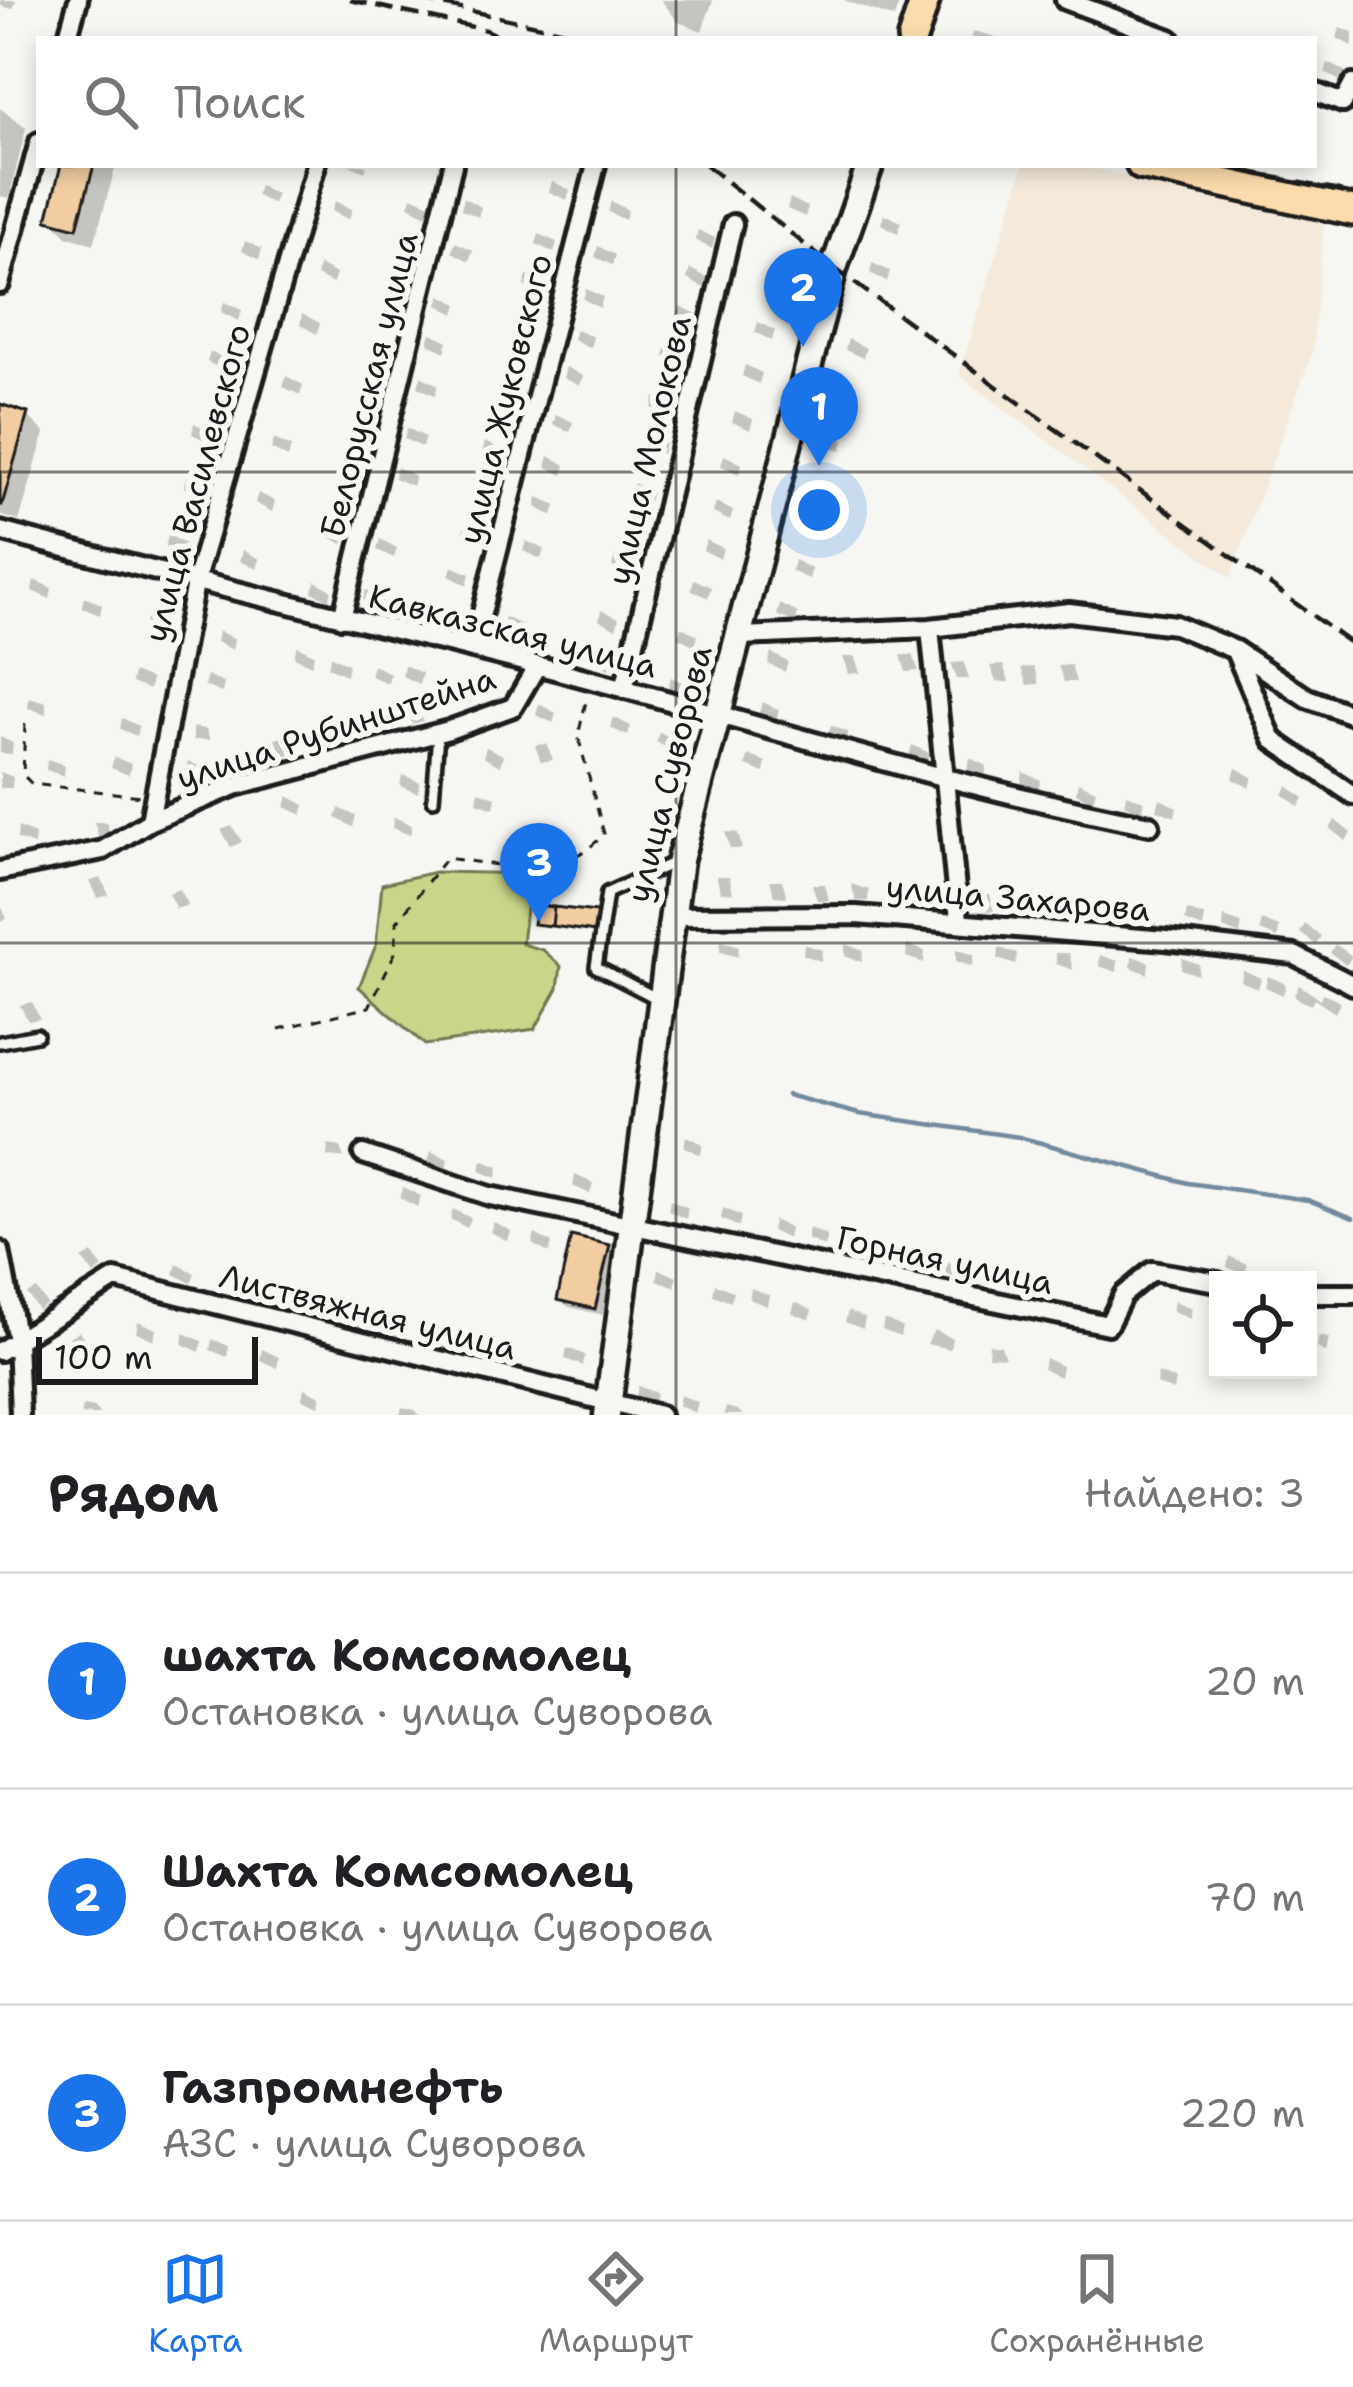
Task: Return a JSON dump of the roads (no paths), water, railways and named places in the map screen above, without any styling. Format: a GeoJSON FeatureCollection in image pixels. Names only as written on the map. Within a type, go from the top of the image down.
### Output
{"type":"FeatureCollection","features":[{"type":"Feature","properties":{"kind":"main road"},"geometry":{"type":"LineString","coordinates":[[913,36],[925,0]]}},
{"type":"Feature","properties":{"kind":"main road"},"geometry":{"type":"LineString","coordinates":[[1156,168],[1353,211]]}},
{"type":"Feature","properties":{"kind":"street"},"geometry":{"type":"LineString","coordinates":[[68,36],[78,0]]}},
{"type":"Feature","properties":{"kind":"street"},"geometry":{"type":"LineString","coordinates":[[1065,0],[1162,36]]}},
{"type":"Feature","properties":{"kind":"street"},"geometry":{"type":"LineString","coordinates":[[1317,93],[1343,103],[1353,84]]}},
{"type":"Feature","properties":{"kind":"street"},"geometry":{"type":"LineString","coordinates":[[0,284],[9,215],[36,149]]}},
{"type":"Feature","properties":{"kind":"street","name":"улица Василевского"},"geometry":{"type":"LineString","coordinates":[[150,821],[195,584],[315,168]]}},
{"type":"Feature","properties":{"kind":"street","name":"Белорусская улица"},"geometry":{"type":"LineString","coordinates":[[342,619],[452,168]]}},
{"type":"Feature","properties":{"kind":"street","name":"улица Жуковского"},"geometry":{"type":"LineString","coordinates":[[473,648],[595,168]]}},
{"type":"Feature","properties":{"kind":"street","name":"улица Суворова"},"geometry":{"type":"LineString","coordinates":[[607,1408],[680,860],[834,268],[869,168]]}},
{"type":"Feature","properties":{"kind":"street","name":"улица Молокова"},"geometry":{"type":"LineString","coordinates":[[624,689],[733,224]]}},
{"type":"Feature","properties":{"kind":"street","name":"Кавказская улица"},"geometry":{"type":"LineString","coordinates":[[0,531],[195,584],[473,648],[947,778],[1150,825]]}},
{"type":"Feature","properties":{"kind":"street"},"geometry":{"type":"LineString","coordinates":[[740,636],[930,628],[1070,612],[1175,625],[1235,650],[1307,698],[1353,715]]}},
{"type":"Feature","properties":{"kind":"street"},"geometry":{"type":"LineString","coordinates":[[930,628],[959,920]]}},
{"type":"Feature","properties":{"kind":"street"},"geometry":{"type":"LineString","coordinates":[[1235,650],[1273,740],[1353,795]]}},
{"type":"Feature","properties":{"kind":"street","name":"улица Рубинштейна"},"geometry":{"type":"LineString","coordinates":[[0,871],[103,850],[150,821],[236,786],[438,733],[513,707],[537,666]]}},
{"type":"Feature","properties":{"kind":"street","name":"улица Захарова"},"geometry":{"type":"LineString","coordinates":[[670,916],[959,920],[1294,955],[1353,985]]}},
{"type":"Feature","properties":{"kind":"street"},"geometry":{"type":"LineString","coordinates":[[363,1154],[490,1196],[634,1226]]}},
{"type":"Feature","properties":{"kind":"street","name":"Горная улица"},"geometry":{"type":"LineString","coordinates":[[634,1226],[1108,1324],[1123,1295],[1152,1270],[1209,1280]]}},
{"type":"Feature","properties":{"kind":"street"},"geometry":{"type":"LineString","coordinates":[[0,1251],[16,1340],[20,1415]]}},
{"type":"Feature","properties":{"kind":"street","name":"Листвяжная улица"},"geometry":{"type":"LineString","coordinates":[[16,1340],[116,1280],[607,1408],[660,1415]]}},
{"type":"Feature","properties":{"kind":"street"},"geometry":{"type":"LineString","coordinates":[[1317,1294],[1350,1292]]}},
{"type":"Feature","properties":{"kind":"street"},"geometry":{"type":"LineString","coordinates":[[0,1351],[16,1340]]}},
{"type":"Feature","properties":{"kind":"lane"},"geometry":{"type":"LineString","coordinates":[[434,800],[438,733]]}},
{"type":"Feature","properties":{"kind":"lane"},"geometry":{"type":"LineString","coordinates":[[660,1000],[596,967],[607,892],[680,860]]}},
{"type":"Feature","properties":{"kind":"lane"},"geometry":{"type":"LineString","coordinates":[[0,1042],[37,1035]]}},
{"type":"Feature","properties":{"kind":"waterway"},"geometry":{"type":"LineString","coordinates":[[787,1095],[859,1114],[1019,1137],[1188,1183],[1308,1200],[1353,1218]]}},
{"type":"Feature","properties":{"kind":"railway"},"geometry":{"type":"LineString","coordinates":[[350,0],[497,36]]}},
{"type":"Feature","properties":{"kind":"railway"},"geometry":{"type":"LineString","coordinates":[[419,0],[588,36]]}},
{"type":"Feature","properties":{"kind":"railway"},"geometry":{"type":"LineString","coordinates":[[710,168],[834,268],[1353,645]]}},
{"type":"Feature","properties":{"kind":"railway"},"geometry":{"type":"LineString","coordinates":[[1232,168],[1353,194]]}},
{"type":"Feature","properties":{"kind":"place","name":"Шахта Комсомолец"},"geometry":{"type":"Point","coordinates":[803,347]}},
{"type":"Feature","properties":{"kind":"place","name":"шахта Комсомолец"},"geometry":{"type":"Point","coordinates":[819,466]}},
{"type":"Feature","properties":{"kind":"place","name":"Газпромнефть"},"geometry":{"type":"Point","coordinates":[539,922]}}]}
